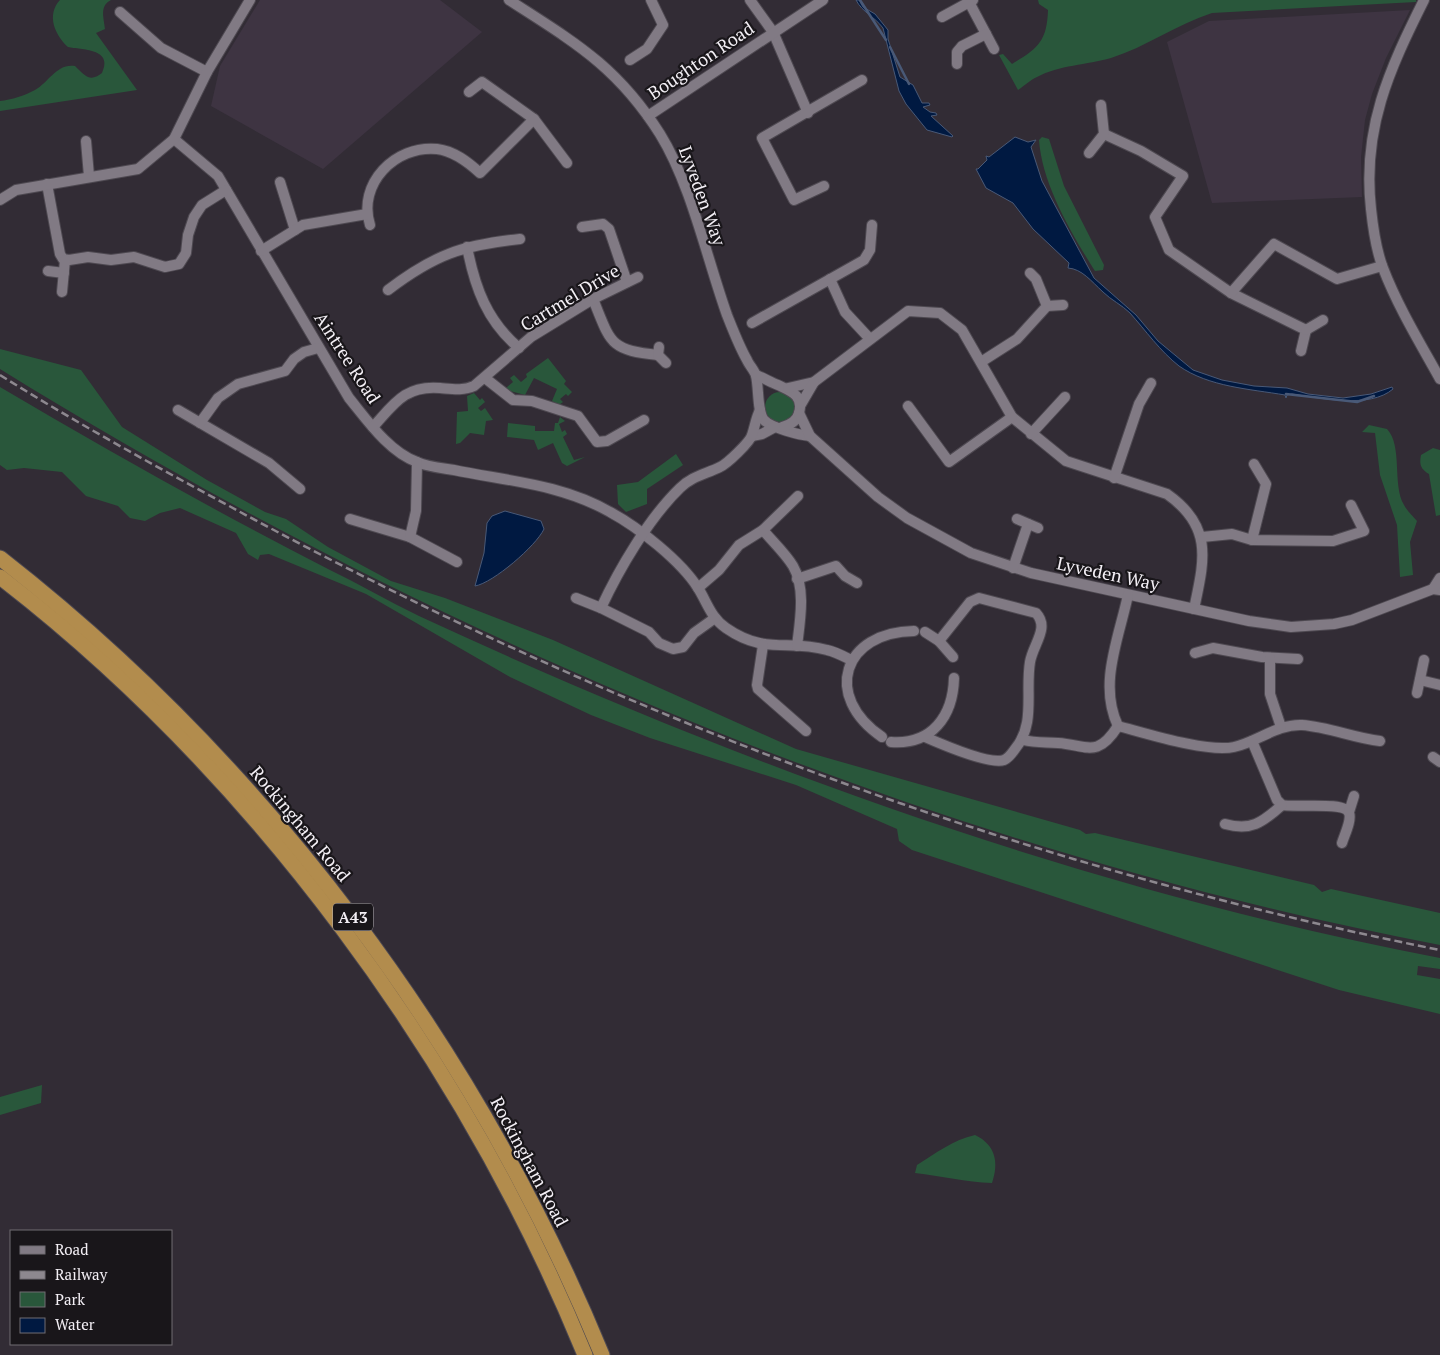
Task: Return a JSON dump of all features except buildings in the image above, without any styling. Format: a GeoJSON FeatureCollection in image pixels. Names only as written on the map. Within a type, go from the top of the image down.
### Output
{"type":"FeatureCollection","features":[{"type":"Feature","properties":{"kind":"highway","name":"Rockingham Road"},"geometry":{"type":"LineString","coordinates":[[0,558],[72,616],[192,730],[265,810],[350,914],[428,1024],[489,1124],[546,1231],[602,1355]]}},
{"type":"Feature","properties":{"kind":"highway","name":"Rockingham Road"},"geometry":{"type":"LineString","coordinates":[[0,577],[91,654],[182,742],[255,822],[339,925],[416,1034],[476,1132],[532,1237],[585,1355]]}},
{"type":"Feature","properties":{"kind":"street"},"geometry":{"type":"LineString","coordinates":[[0,200],[16,190],[138,169],[174,139],[207,72],[250,0]]}},
{"type":"Feature","properties":{"kind":"street","name":"Lyveden Way"},"geometry":{"type":"LineString","coordinates":[[509,0],[604,64],[648,116],[676,165],[727,316],[737,341],[756,375],[764,420],[798,435],[810,436]]}},
{"type":"Feature","properties":{"kind":"street"},"geometry":{"type":"LineString","coordinates":[[651,0],[663,25]]}},
{"type":"Feature","properties":{"kind":"street"},"geometry":{"type":"LineString","coordinates":[[750,0],[772,32],[808,113]]}},
{"type":"Feature","properties":{"kind":"street","name":"Boughton Road"},"geometry":{"type":"LineString","coordinates":[[648,116],[772,32],[823,0]]}},
{"type":"Feature","properties":{"kind":"street"},"geometry":{"type":"LineString","coordinates":[[1424,0],[1385,83],[1371,142],[1369,192],[1372,223],[1382,266],[1408,321],[1440,379]]}},
{"type":"Feature","properties":{"kind":"street"},"geometry":{"type":"LineString","coordinates":[[942,17],[971,1],[994,49]]}},
{"type":"Feature","properties":{"kind":"street"},"geometry":{"type":"LineString","coordinates":[[120,12],[161,48],[207,72]]}},
{"type":"Feature","properties":{"kind":"street"},"geometry":{"type":"LineString","coordinates":[[663,25],[675,24]]}},
{"type":"Feature","properties":{"kind":"street"},"geometry":{"type":"LineString","coordinates":[[630,60],[647,49],[663,25]]}},
{"type":"Feature","properties":{"kind":"street"},"geometry":{"type":"LineString","coordinates":[[957,64],[957,52],[962,46],[986,34]]}},
{"type":"Feature","properties":{"kind":"street"},"geometry":{"type":"LineString","coordinates":[[824,186],[794,200],[762,138],[862,80]]}},
{"type":"Feature","properties":{"kind":"street"},"geometry":{"type":"LineString","coordinates":[[468,92],[482,82],[534,119],[567,163]]}},
{"type":"Feature","properties":{"kind":"street"},"geometry":{"type":"LineString","coordinates":[[1088,153],[1104,134],[1101,105]]}},
{"type":"Feature","properties":{"kind":"street"},"geometry":{"type":"LineString","coordinates":[[370,225],[367,214],[371,189],[377,176],[395,160],[409,152],[432,149],[447,151],[462,158],[480,173],[534,119]]}},
{"type":"Feature","properties":{"kind":"street"},"geometry":{"type":"LineString","coordinates":[[1104,134],[1141,151],[1183,176],[1155,218],[1169,250],[1231,293],[1306,330]]}},
{"type":"Feature","properties":{"kind":"street","name":"Aintree Road"},"geometry":{"type":"LineString","coordinates":[[174,139],[218,176],[349,398],[373,427],[393,446],[417,462],[495,479],[524,481],[566,492],[609,511],[644,533],[698,588],[711,622]]}},
{"type":"Feature","properties":{"kind":"street"},"geometry":{"type":"LineString","coordinates":[[86,141],[90,176]]}},
{"type":"Feature","properties":{"kind":"street"},"geometry":{"type":"LineString","coordinates":[[280,182],[295,230]]}},
{"type":"Feature","properties":{"kind":"street"},"geometry":{"type":"LineString","coordinates":[[47,184],[60,254],[65,260],[62,292]]}},
{"type":"Feature","properties":{"kind":"street"},"geometry":{"type":"LineString","coordinates":[[65,260],[134,257],[165,267],[179,264],[186,253],[190,226],[194,217],[202,205],[226,190]]}},
{"type":"Feature","properties":{"kind":"street"},"geometry":{"type":"LineString","coordinates":[[261,251],[303,225],[367,214]]}},
{"type":"Feature","properties":{"kind":"street"},"geometry":{"type":"LineString","coordinates":[[582,227],[603,224],[609,229],[627,282]]}},
{"type":"Feature","properties":{"kind":"street"},"geometry":{"type":"LineString","coordinates":[[752,323],[864,260],[870,250],[872,226]]}},
{"type":"Feature","properties":{"kind":"street"},"geometry":{"type":"LineString","coordinates":[[388,290],[431,260],[449,252],[520,239]]}},
{"type":"Feature","properties":{"kind":"street"},"geometry":{"type":"LineString","coordinates":[[1231,293],[1274,244],[1338,279],[1382,266]]}},
{"type":"Feature","properties":{"kind":"street","name":"Cartmel Drive"},"geometry":{"type":"LineString","coordinates":[[467,248],[475,283],[485,309],[519,348]]}},
{"type":"Feature","properties":{"kind":"street"},"geometry":{"type":"LineString","coordinates":[[48,271],[64,274]]}},
{"type":"Feature","properties":{"kind":"street"},"geometry":{"type":"LineString","coordinates":[[1030,273],[1036,279],[1047,306]]}},
{"type":"Feature","properties":{"kind":"street","name":"Cartmel Drive"},"geometry":{"type":"LineString","coordinates":[[373,427],[407,392],[430,387],[466,390],[485,378],[531,338],[593,300],[638,277]]}},
{"type":"Feature","properties":{"kind":"street"},"geometry":{"type":"LineString","coordinates":[[830,279],[845,312],[870,339]]}},
{"type":"Feature","properties":{"kind":"street"},"geometry":{"type":"LineString","coordinates":[[593,300],[612,340],[620,347],[637,353],[659,351],[666,363]]}},
{"type":"Feature","properties":{"kind":"street"},"geometry":{"type":"LineString","coordinates":[[980,362],[1017,339],[1047,306],[1063,305]]}},
{"type":"Feature","properties":{"kind":"street"},"geometry":{"type":"LineString","coordinates":[[601,608],[633,548],[680,488],[694,478],[722,467],[752,436],[794,422],[814,382],[908,311],[940,313],[962,330],[1012,417],[1066,461],[1167,494],[1179,503],[1192,518],[1202,537],[1204,562],[1194,609]]}},
{"type":"Feature","properties":{"kind":"street"},"geometry":{"type":"LineString","coordinates":[[1301,351],[1306,330],[1323,320]]}},
{"type":"Feature","properties":{"kind":"street"},"geometry":{"type":"LineString","coordinates":[[200,423],[218,398],[238,384],[285,371],[304,352],[318,348]]}},
{"type":"Feature","properties":{"kind":"street","name":"Lyveden Way"},"geometry":{"type":"LineString","coordinates":[[756,375],[784,387],[798,397],[800,409],[810,436],[878,497],[907,518],[971,553],[1013,568],[1270,625],[1317,626],[1352,620],[1436,589],[1440,578]]}},
{"type":"Feature","properties":{"kind":"street"},"geometry":{"type":"LineString","coordinates":[[485,378],[513,400],[532,401],[578,416],[597,442],[607,441],[644,420]]}},
{"type":"Feature","properties":{"kind":"street"},"geometry":{"type":"LineString","coordinates":[[752,436],[753,425],[760,405],[769,390],[814,382]]}},
{"type":"Feature","properties":{"kind":"street"},"geometry":{"type":"LineString","coordinates":[[1114,478],[1139,404],[1151,383]]}},
{"type":"Feature","properties":{"kind":"street"},"geometry":{"type":"LineString","coordinates":[[1031,434],[1065,397]]}},
{"type":"Feature","properties":{"kind":"street"},"geometry":{"type":"LineString","coordinates":[[908,406],[949,462],[1012,417]]}},
{"type":"Feature","properties":{"kind":"street"},"geometry":{"type":"LineString","coordinates":[[178,410],[269,463],[300,489]]}},
{"type":"Feature","properties":{"kind":"street"},"geometry":{"type":"LineString","coordinates":[[410,537],[416,511],[417,462]]}},
{"type":"Feature","properties":{"kind":"street"},"geometry":{"type":"LineString","coordinates":[[1252,540],[1266,484],[1254,464]]}},
{"type":"Feature","properties":{"kind":"street"},"geometry":{"type":"LineString","coordinates":[[698,588],[719,570],[740,545],[763,530],[798,496]]}},
{"type":"Feature","properties":{"kind":"street"},"geometry":{"type":"LineString","coordinates":[[1202,537],[1232,534],[1252,540],[1333,541],[1364,531],[1351,504]]}},
{"type":"Feature","properties":{"kind":"street"},"geometry":{"type":"LineString","coordinates":[[350,519],[410,537],[457,562]]}},
{"type":"Feature","properties":{"kind":"street"},"geometry":{"type":"LineString","coordinates":[[1017,519],[1038,528]]}},
{"type":"Feature","properties":{"kind":"street"},"geometry":{"type":"LineString","coordinates":[[1013,568],[1028,524]]}},
{"type":"Feature","properties":{"kind":"street"},"geometry":{"type":"LineString","coordinates":[[763,530],[792,564],[797,579],[800,604],[797,646]]}},
{"type":"Feature","properties":{"kind":"street"},"geometry":{"type":"LineString","coordinates":[[797,579],[836,566],[845,576],[857,583]]}},
{"type":"Feature","properties":{"kind":"street"},"geometry":{"type":"LineString","coordinates":[[1118,726],[1109,702],[1108,686],[1128,595]]}},
{"type":"Feature","properties":{"kind":"street"},"geometry":{"type":"LineString","coordinates":[[576,598],[649,632],[665,647],[672,649],[683,647],[694,633],[711,622],[746,640],[763,645],[825,649],[851,660]]}},
{"type":"Feature","properties":{"kind":"street"},"geometry":{"type":"LineString","coordinates":[[925,737],[968,754],[999,761],[1007,759],[1023,740],[1030,704],[1030,663],[1043,627],[1042,619],[1036,613],[980,598],[970,602],[939,641]]}},
{"type":"Feature","properties":{"kind":"street"},"geometry":{"type":"LineString","coordinates":[[953,657],[939,641],[920,631],[896,632],[878,638],[864,646],[851,660],[846,684],[851,703],[856,713],[866,724],[887,739],[900,743],[925,737],[942,721],[954,695],[954,678]]}},
{"type":"Feature","properties":{"kind":"street"},"geometry":{"type":"LineString","coordinates":[[763,645],[758,689],[806,731]]}},
{"type":"Feature","properties":{"kind":"street"},"geometry":{"type":"LineString","coordinates":[[1195,653],[1213,648],[1270,658],[1298,659]]}},
{"type":"Feature","properties":{"kind":"street"},"geometry":{"type":"LineString","coordinates":[[1270,658],[1270,694],[1281,727]]}},
{"type":"Feature","properties":{"kind":"street"},"geometry":{"type":"LineString","coordinates":[[1417,693],[1424,660]]}},
{"type":"Feature","properties":{"kind":"street"},"geometry":{"type":"LineString","coordinates":[[1420,680],[1440,685]]}},
{"type":"Feature","properties":{"kind":"street"},"geometry":{"type":"LineString","coordinates":[[1118,726],[1213,748],[1232,748],[1252,742],[1281,727],[1301,725],[1380,741]]}},
{"type":"Feature","properties":{"kind":"street"},"geometry":{"type":"LineString","coordinates":[[1023,740],[1038,744],[1058,743],[1089,749],[1102,744],[1118,726]]}},
{"type":"Feature","properties":{"kind":"street"},"geometry":{"type":"LineString","coordinates":[[1252,742],[1277,800],[1282,805]]}},
{"type":"Feature","properties":{"kind":"street"},"geometry":{"type":"LineString","coordinates":[[1342,843],[1354,796]]}},
{"type":"Feature","properties":{"kind":"street"},"geometry":{"type":"LineString","coordinates":[[1225,824],[1242,829],[1255,825],[1282,805],[1326,806],[1344,808],[1349,812]]}},
{"type":"Feature","properties":{"kind":"shaded area"},"geometry":{"type":"Polygon","coordinates":[[[260,0],[440,0],[482,32],[323,169],[211,106],[220,66],[260,0]]]}},
{"type":"Feature","properties":{"kind":"shaded area"},"geometry":{"type":"Polygon","coordinates":[[[1410,10],[1386,58],[1372,94],[1365,120],[1361,157],[1362,197],[1212,203],[1167,42],[1209,21],[1410,10]]]}},
{"type":"Feature","properties":{"kind":"green space"},"geometry":{"type":"Polygon","coordinates":[[[60,0],[111,0],[104,9],[105,29],[96,33],[137,90],[0,111],[0,101],[9,100],[35,90],[63,67],[75,66],[84,75],[91,78],[102,73],[105,65],[104,59],[100,55],[88,50],[68,47],[59,37],[53,18],[56,6],[60,0]]]}},
{"type":"Feature","properties":{"kind":"green space"},"geometry":{"type":"Polygon","coordinates":[[[1038,0],[1416,0],[1416,2],[1212,13],[1111,58],[1046,73],[1018,90],[999,55],[1003,54],[1012,64],[1028,54],[1039,43],[1045,30],[1048,10],[1039,4],[1038,0]]]}},
{"type":"Feature","properties":{"kind":"green space"},"geometry":{"type":"Polygon","coordinates":[[[1042,137],[1049,139],[1064,186],[1104,265],[1103,270],[1095,271],[1058,206],[1045,173],[1041,156],[1039,140],[1042,137]]]}},
{"type":"Feature","properties":{"kind":"green space"},"geometry":{"type":"Polygon","coordinates":[[[0,349],[81,370],[122,427],[207,480],[265,512],[286,519],[328,547],[391,581],[445,598],[553,640],[796,749],[1080,830],[1086,834],[1095,833],[1314,885],[1322,892],[1331,889],[1440,913],[1440,945],[1250,903],[1062,852],[877,792],[694,723],[515,645],[339,560],[168,468],[0,369],[0,349]]]}},
{"type":"Feature","properties":{"kind":"green space"},"geometry":{"type":"Polygon","coordinates":[[[548,358],[566,381],[564,384],[572,392],[560,399],[563,402],[559,405],[552,401],[557,389],[534,378],[525,395],[506,388],[513,382],[510,378],[514,375],[521,382],[527,377],[526,374],[548,358]]]}},
{"type":"Feature","properties":{"kind":"green space"},"geometry":{"type":"Polygon","coordinates":[[[0,387],[204,503],[407,610],[666,724],[792,773],[919,818],[1048,860],[1177,897],[1308,930],[1440,958],[1440,969],[1418,966],[1417,975],[1440,979],[1440,1014],[1339,990],[912,850],[899,841],[897,829],[796,785],[650,738],[591,715],[510,677],[366,594],[269,554],[260,555],[258,560],[248,554],[236,533],[180,508],[160,513],[145,521],[130,518],[118,506],[86,496],[62,472],[24,468],[7,470],[0,465],[0,387]]]}},
{"type":"Feature","properties":{"kind":"green space"},"geometry":{"type":"Polygon","coordinates":[[[780,392],[790,397],[795,407],[790,417],[780,422],[770,417],[765,407],[770,397],[780,392]]]}},
{"type":"Feature","properties":{"kind":"green space"},"geometry":{"type":"Polygon","coordinates":[[[474,393],[480,400],[482,398],[485,402],[478,408],[481,411],[485,408],[493,420],[486,421],[484,435],[470,433],[460,443],[456,444],[457,412],[468,411],[467,396],[474,393]]]}},
{"type":"Feature","properties":{"kind":"green space"},"geometry":{"type":"Polygon","coordinates":[[[560,417],[565,421],[559,424],[562,432],[565,430],[567,434],[563,437],[574,460],[585,457],[567,466],[562,463],[553,443],[538,450],[534,440],[507,437],[508,423],[535,426],[535,431],[554,431],[555,423],[558,423],[560,417]]]}},
{"type":"Feature","properties":{"kind":"green space"},"geometry":{"type":"Polygon","coordinates":[[[1369,425],[1387,429],[1395,445],[1400,497],[1405,507],[1417,521],[1410,542],[1413,575],[1400,577],[1397,525],[1380,475],[1375,433],[1362,432],[1369,425]]]}},
{"type":"Feature","properties":{"kind":"green space"},"geometry":{"type":"Polygon","coordinates":[[[1433,448],[1440,450],[1440,515],[1436,516],[1429,474],[1422,468],[1420,461],[1421,455],[1433,448]]]}},
{"type":"Feature","properties":{"kind":"green space"},"geometry":{"type":"Polygon","coordinates":[[[676,454],[683,465],[647,489],[647,504],[626,512],[618,504],[617,485],[638,482],[676,454]]]}},
{"type":"Feature","properties":{"kind":"green space"},"geometry":{"type":"Polygon","coordinates":[[[42,1085],[41,1103],[0,1115],[0,1097],[42,1085]]]}},
{"type":"Feature","properties":{"kind":"green space"},"geometry":{"type":"Polygon","coordinates":[[[975,1135],[988,1144],[994,1155],[995,1168],[992,1183],[915,1173],[917,1165],[959,1140],[975,1135]]]}},
{"type":"Feature","properties":{"kind":"water"},"geometry":{"type":"Polygon","coordinates":[[[856,0],[859,0],[863,7],[875,14],[888,30],[888,39],[900,77],[913,85],[922,103],[929,103],[930,105],[923,107],[930,112],[936,113],[937,115],[931,116],[952,137],[927,130],[906,104],[899,91],[883,28],[856,0]]]}},
{"type":"Feature","properties":{"kind":"water"},"geometry":{"type":"Polygon","coordinates":[[[1015,137],[1028,142],[1036,140],[1031,147],[1042,181],[1094,278],[1136,315],[1158,341],[1193,370],[1222,380],[1254,386],[1287,388],[1308,394],[1343,398],[1371,394],[1392,387],[1393,389],[1371,399],[1344,400],[1292,394],[1287,395],[1286,398],[1285,395],[1216,383],[1203,379],[1179,366],[1159,347],[1127,310],[1106,295],[1082,273],[1068,268],[1069,263],[1033,229],[1013,203],[986,188],[976,169],[987,160],[986,156],[989,157],[1015,137]]]}},
{"type":"Feature","properties":{"kind":"water"},"geometry":{"type":"Polygon","coordinates":[[[505,511],[541,521],[544,529],[532,545],[513,563],[492,578],[475,586],[484,553],[487,523],[492,516],[505,511]]]}},
{"type":"Feature","properties":{"kind":"waterway"},"geometry":{"type":"LineString","coordinates":[[860,0],[886,40]]}},
{"type":"Feature","properties":{"kind":"waterway"},"geometry":{"type":"LineString","coordinates":[[890,47],[909,84]]}},
{"type":"Feature","properties":{"kind":"waterway"},"geometry":{"type":"LineString","coordinates":[[1286,394],[1357,402],[1374,396]]}},
{"type":"Feature","properties":{"kind":"railway"},"geometry":{"type":"LineString","coordinates":[[0,375],[143,459],[374,582],[520,651],[668,716],[819,774],[972,827],[1126,874],[1282,915],[1440,950]]}}]}
